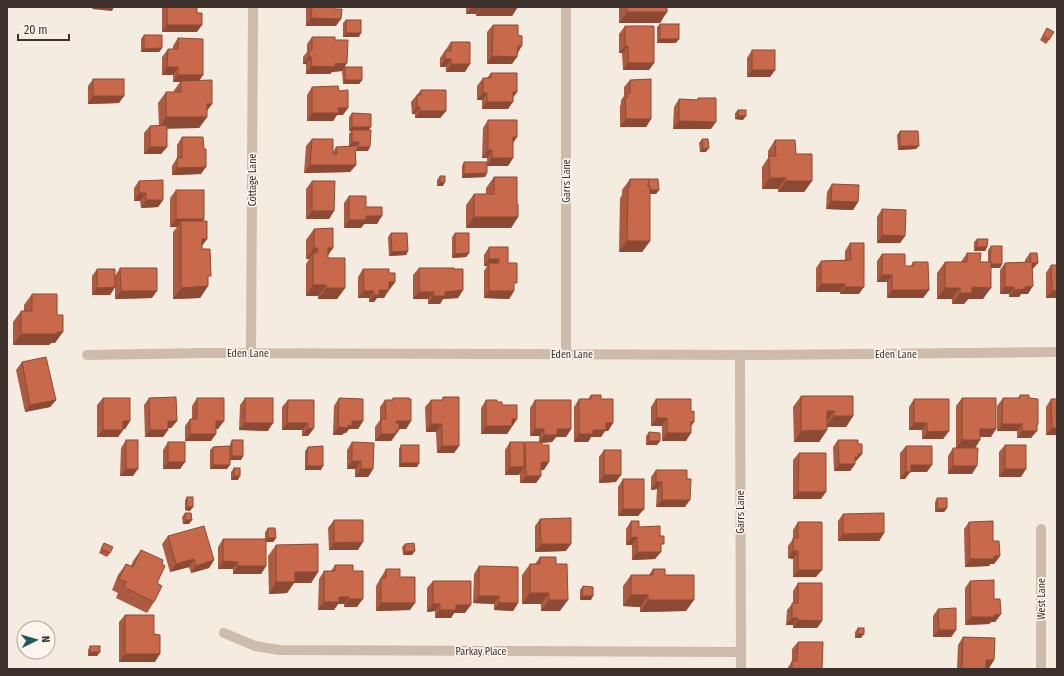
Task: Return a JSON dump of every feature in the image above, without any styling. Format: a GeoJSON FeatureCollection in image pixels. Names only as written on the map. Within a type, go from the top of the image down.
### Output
{"type":"FeatureCollection","features":[{"type":"Feature","properties":{"kind":"street","name":"Cottage Lane"},"geometry":{"type":"LineString","coordinates":[[251,353],[253,7]]}},
{"type":"Feature","properties":{"kind":"street","name":"Garrs Lane"},"geometry":{"type":"LineString","coordinates":[[566,7],[566,354]]}},
{"type":"Feature","properties":{"kind":"street","name":"Eden Lane"},"geometry":{"type":"LineString","coordinates":[[87,355],[251,353],[740,355],[1057,352]]}},
{"type":"Feature","properties":{"kind":"street","name":"Garrs Lane"},"geometry":{"type":"LineString","coordinates":[[740,355],[741,669]]}},
{"type":"Feature","properties":{"kind":"street","name":"West Lane"},"geometry":{"type":"LineString","coordinates":[[1041,529],[1041,669]]}},
{"type":"Feature","properties":{"kind":"street","name":"Parkay Place"},"geometry":{"type":"LineString","coordinates":[[224,633],[254,646],[279,650],[741,652]]}},
{"type":"Feature","properties":{"kind":"building"},"geometry":{"type":"Polygon","coordinates":[[[167,7],[197,7],[197,13],[202,13],[202,25],[167,25],[167,7]]]}},
{"type":"Feature","properties":{"kind":"building"},"geometry":{"type":"Polygon","coordinates":[[[312,7],[334,7],[334,9],[342,9],[341,19],[311,18],[312,7]]]}},
{"type":"Feature","properties":{"kind":"building"},"geometry":{"type":"Polygon","coordinates":[[[517,7],[517,8],[481,8],[517,7]]]}},
{"type":"Feature","properties":{"kind":"building"},"geometry":{"type":"Polygon","coordinates":[[[627,7],[667,7],[667,12],[627,12],[627,7]]]}},
{"type":"Feature","properties":{"kind":"building"},"geometry":{"type":"Polygon","coordinates":[[[346,20],[361,20],[361,33],[346,33],[346,20]]]}},
{"type":"Feature","properties":{"kind":"building"},"geometry":{"type":"Polygon","coordinates":[[[660,24],[679,24],[679,39],[660,39],[660,24]]]}},
{"type":"Feature","properties":{"kind":"building"},"geometry":{"type":"Polygon","coordinates":[[[493,25],[518,25],[518,35],[522,36],[522,46],[518,46],[517,57],[492,56],[493,25]]]}},
{"type":"Feature","properties":{"kind":"building"},"geometry":{"type":"Polygon","coordinates":[[[625,26],[654,26],[654,63],[628,63],[628,46],[625,46],[625,26]]]}},
{"type":"Feature","properties":{"kind":"building"},"geometry":{"type":"Polygon","coordinates":[[[1047,28],[1054,32],[1049,40],[1043,36],[1047,28]]]}},
{"type":"Feature","properties":{"kind":"building"},"geometry":{"type":"Polygon","coordinates":[[[144,35],[162,35],[162,48],[144,49],[144,35]]]}},
{"type":"Feature","properties":{"kind":"building"},"geometry":{"type":"Polygon","coordinates":[[[312,37],[335,37],[335,40],[348,40],[347,63],[335,64],[335,67],[311,66],[312,57],[309,57],[309,50],[312,50],[312,37]]]}},
{"type":"Feature","properties":{"kind":"building"},"geometry":{"type":"Polygon","coordinates":[[[178,38],[203,39],[203,75],[178,75],[178,67],[167,67],[168,49],[178,49],[178,38]]]}},
{"type":"Feature","properties":{"kind":"building"},"geometry":{"type":"Polygon","coordinates":[[[451,42],[470,42],[470,64],[451,64],[451,59],[445,59],[445,51],[451,51],[451,42]]]}},
{"type":"Feature","properties":{"kind":"building"},"geometry":{"type":"Polygon","coordinates":[[[752,50],[775,50],[775,70],[752,70],[752,50]]]}},
{"type":"Feature","properties":{"kind":"building"},"geometry":{"type":"Polygon","coordinates":[[[345,67],[362,67],[362,80],[345,80],[345,67]]]}},
{"type":"Feature","properties":{"kind":"building"},"geometry":{"type":"Polygon","coordinates":[[[491,73],[517,73],[517,92],[513,92],[513,102],[487,102],[487,93],[483,93],[483,78],[491,78],[491,73]]]}},
{"type":"Feature","properties":{"kind":"building"},"geometry":{"type":"Polygon","coordinates":[[[93,79],[124,79],[124,96],[93,96],[93,79]]]}},
{"type":"Feature","properties":{"kind":"building"},"geometry":{"type":"Polygon","coordinates":[[[651,79],[651,119],[626,119],[625,98],[627,98],[627,93],[630,93],[630,80],[651,79]]]}},
{"type":"Feature","properties":{"kind":"building"},"geometry":{"type":"Polygon","coordinates":[[[212,80],[212,104],[207,104],[207,117],[166,117],[166,92],[181,92],[181,81],[212,80]]]}},
{"type":"Feature","properties":{"kind":"building"},"geometry":{"type":"Polygon","coordinates":[[[338,86],[339,91],[348,90],[348,108],[338,108],[339,113],[312,113],[312,87],[338,86]]]}},
{"type":"Feature","properties":{"kind":"building"},"geometry":{"type":"Polygon","coordinates":[[[421,90],[446,90],[446,111],[420,111],[420,107],[417,107],[417,95],[421,95],[421,90]]]}},
{"type":"Feature","properties":{"kind":"building"},"geometry":{"type":"Polygon","coordinates":[[[698,98],[716,98],[716,122],[679,121],[679,99],[698,100],[698,98]]]}},
{"type":"Feature","properties":{"kind":"building"},"geometry":{"type":"Polygon","coordinates":[[[738,110],[746,110],[746,116],[738,116],[738,110]]]}},
{"type":"Feature","properties":{"kind":"building"},"geometry":{"type":"Polygon","coordinates":[[[352,113],[371,114],[371,127],[352,127],[352,113]]]}},
{"type":"Feature","properties":{"kind":"building"},"geometry":{"type":"Polygon","coordinates":[[[488,120],[517,120],[517,137],[513,137],[513,158],[492,158],[492,150],[488,150],[488,120]]]}},
{"type":"Feature","properties":{"kind":"building"},"geometry":{"type":"Polygon","coordinates":[[[167,125],[167,147],[150,147],[150,126],[167,125]]]}},
{"type":"Feature","properties":{"kind":"building"},"geometry":{"type":"Polygon","coordinates":[[[352,130],[371,130],[370,147],[358,147],[359,142],[352,142],[352,130]]]}},
{"type":"Feature","properties":{"kind":"building"},"geometry":{"type":"Polygon","coordinates":[[[900,131],[918,131],[919,146],[900,146],[900,131]]]}},
{"type":"Feature","properties":{"kind":"building"},"geometry":{"type":"Polygon","coordinates":[[[182,137],[203,137],[204,149],[206,149],[206,167],[177,168],[177,158],[182,158],[182,137]]]}},
{"type":"Feature","properties":{"kind":"building"},"geometry":{"type":"Polygon","coordinates":[[[312,139],[333,139],[333,154],[337,154],[336,147],[355,146],[356,165],[310,165],[312,139]]]}},
{"type":"Feature","properties":{"kind":"building"},"geometry":{"type":"Polygon","coordinates":[[[702,139],[708,139],[709,148],[703,149],[702,139]]]}},
{"type":"Feature","properties":{"kind":"building"},"geometry":{"type":"Polygon","coordinates":[[[775,140],[795,140],[796,154],[812,154],[812,181],[786,181],[786,178],[770,178],[769,156],[776,156],[775,140]]]}},
{"type":"Feature","properties":{"kind":"building"},"geometry":{"type":"Polygon","coordinates":[[[464,162],[487,162],[487,173],[464,174],[464,162]]]}},
{"type":"Feature","properties":{"kind":"building"},"geometry":{"type":"Polygon","coordinates":[[[440,176],[445,176],[445,182],[440,183],[440,176]]]}},
{"type":"Feature","properties":{"kind":"building"},"geometry":{"type":"Polygon","coordinates":[[[494,177],[517,177],[518,217],[474,217],[474,194],[494,194],[494,177]]]}},
{"type":"Feature","properties":{"kind":"building"},"geometry":{"type":"Polygon","coordinates":[[[630,179],[649,179],[650,241],[627,241],[628,187],[630,187],[630,179]]]}},
{"type":"Feature","properties":{"kind":"building"},"geometry":{"type":"Polygon","coordinates":[[[649,179],[658,179],[659,190],[650,190],[650,186],[648,186],[649,179]]]}},
{"type":"Feature","properties":{"kind":"building"},"geometry":{"type":"Polygon","coordinates":[[[163,180],[163,200],[146,200],[146,193],[139,193],[139,181],[163,180]]]}},
{"type":"Feature","properties":{"kind":"building"},"geometry":{"type":"Polygon","coordinates":[[[312,181],[335,181],[334,211],[312,211],[312,181]]]}},
{"type":"Feature","properties":{"kind":"building"},"geometry":{"type":"Polygon","coordinates":[[[832,184],[859,185],[858,202],[831,201],[832,184]]]}},
{"type":"Feature","properties":{"kind":"building"},"geometry":{"type":"Polygon","coordinates":[[[176,190],[204,190],[204,219],[176,219],[176,190]]]}},
{"type":"Feature","properties":{"kind":"building"},"geometry":{"type":"Polygon","coordinates":[[[349,196],[366,196],[366,207],[382,207],[382,216],[366,216],[366,220],[349,220],[349,196]]]}},
{"type":"Feature","properties":{"kind":"building"},"geometry":{"type":"Polygon","coordinates":[[[882,209],[906,210],[905,236],[882,235],[882,209]]]}},
{"type":"Feature","properties":{"kind":"building"},"geometry":{"type":"Polygon","coordinates":[[[181,221],[207,221],[207,239],[202,239],[202,249],[210,249],[211,276],[208,276],[208,286],[181,288],[181,221]]]}},
{"type":"Feature","properties":{"kind":"building"},"geometry":{"type":"Polygon","coordinates":[[[333,228],[333,248],[328,248],[328,258],[345,258],[345,288],[326,288],[326,285],[313,285],[313,253],[318,253],[318,248],[314,248],[314,229],[333,228]]]}},
{"type":"Feature","properties":{"kind":"building"},"geometry":{"type":"Polygon","coordinates":[[[391,233],[407,233],[408,251],[392,252],[391,233]]]}},
{"type":"Feature","properties":{"kind":"building"},"geometry":{"type":"Polygon","coordinates":[[[455,233],[469,233],[469,253],[455,254],[455,233]]]}},
{"type":"Feature","properties":{"kind":"building"},"geometry":{"type":"Polygon","coordinates":[[[977,239],[988,239],[987,247],[977,247],[977,239]]]}},
{"type":"Feature","properties":{"kind":"building"},"geometry":{"type":"Polygon","coordinates":[[[850,243],[864,243],[864,287],[845,287],[845,284],[821,284],[821,261],[851,260],[850,243]]]}},
{"type":"Feature","properties":{"kind":"building"},"geometry":{"type":"Polygon","coordinates":[[[991,246],[1002,246],[1002,264],[991,264],[991,246]]]}},
{"type":"Feature","properties":{"kind":"building"},"geometry":{"type":"Polygon","coordinates":[[[489,247],[508,247],[508,263],[517,263],[517,283],[514,283],[514,291],[489,291],[489,263],[499,263],[499,259],[489,259],[489,247]]]}},
{"type":"Feature","properties":{"kind":"building"},"geometry":{"type":"Polygon","coordinates":[[[967,253],[981,253],[980,262],[991,262],[991,288],[972,287],[972,293],[960,293],[960,288],[945,288],[945,262],[967,262],[967,253]]]}},
{"type":"Feature","properties":{"kind":"building"},"geometry":{"type":"Polygon","coordinates":[[[1030,253],[1037,253],[1038,263],[1032,263],[1033,286],[1025,287],[1025,289],[1014,290],[1014,287],[1005,287],[1005,263],[1031,262],[1030,253]]]}},
{"type":"Feature","properties":{"kind":"building"},"geometry":{"type":"Polygon","coordinates":[[[882,254],[905,254],[905,266],[913,266],[913,262],[928,262],[929,290],[892,290],[892,275],[882,275],[882,254]]]}},
{"type":"Feature","properties":{"kind":"building"},"geometry":{"type":"Polygon","coordinates":[[[1051,265],[1057,265],[1057,291],[1052,291],[1051,265]]]}},
{"type":"Feature","properties":{"kind":"building"},"geometry":{"type":"Polygon","coordinates":[[[120,268],[157,268],[157,291],[121,291],[120,268]]]}},
{"type":"Feature","properties":{"kind":"building"},"geometry":{"type":"Polygon","coordinates":[[[419,268],[463,269],[463,290],[445,292],[445,296],[433,296],[434,292],[419,292],[419,268]]]}},
{"type":"Feature","properties":{"kind":"building"},"geometry":{"type":"Polygon","coordinates":[[[97,269],[115,269],[115,287],[97,288],[97,269]]]}},
{"type":"Feature","properties":{"kind":"building"},"geometry":{"type":"Polygon","coordinates":[[[363,269],[389,269],[389,273],[395,273],[395,282],[389,282],[389,290],[379,290],[379,295],[374,295],[374,291],[364,291],[363,269]]]}},
{"type":"Feature","properties":{"kind":"building"},"geometry":{"type":"Polygon","coordinates":[[[32,294],[57,294],[57,315],[63,315],[63,332],[57,332],[57,334],[21,334],[21,311],[32,311],[32,294]]]}},
{"type":"Feature","properties":{"kind":"building"},"geometry":{"type":"Polygon","coordinates":[[[46,357],[56,400],[30,405],[22,362],[46,357]]]}},
{"type":"Feature","properties":{"kind":"building"},"geometry":{"type":"Polygon","coordinates":[[[591,395],[601,395],[601,399],[613,399],[613,423],[606,423],[606,430],[593,430],[593,434],[579,434],[579,399],[591,399],[591,395]]]}},
{"type":"Feature","properties":{"kind":"building"},"geometry":{"type":"Polygon","coordinates":[[[1020,395],[1029,395],[1029,398],[1038,399],[1037,431],[1022,431],[1022,424],[1002,424],[1003,398],[1020,398],[1020,395]]]}},
{"type":"Feature","properties":{"kind":"building"},"geometry":{"type":"Polygon","coordinates":[[[801,396],[853,396],[853,416],[834,416],[834,411],[827,411],[827,430],[801,431],[801,396]]]}},
{"type":"Feature","properties":{"kind":"building"},"geometry":{"type":"Polygon","coordinates":[[[176,397],[177,421],[168,421],[168,430],[150,430],[149,398],[176,397]]]}},
{"type":"Feature","properties":{"kind":"building"},"geometry":{"type":"Polygon","coordinates":[[[443,397],[459,397],[459,446],[442,446],[442,424],[431,424],[431,400],[443,400],[443,397]]]}},
{"type":"Feature","properties":{"kind":"building"},"geometry":{"type":"Polygon","coordinates":[[[103,398],[130,398],[130,421],[123,421],[123,430],[103,430],[103,398]]]}},
{"type":"Feature","properties":{"kind":"building"},"geometry":{"type":"Polygon","coordinates":[[[197,398],[224,398],[224,421],[216,421],[216,434],[190,434],[190,419],[197,419],[197,398]]]}},
{"type":"Feature","properties":{"kind":"building"},"geometry":{"type":"Polygon","coordinates":[[[245,398],[273,398],[273,423],[245,423],[245,398]]]}},
{"type":"Feature","properties":{"kind":"building"},"geometry":{"type":"Polygon","coordinates":[[[339,398],[363,399],[363,421],[352,421],[352,426],[348,425],[348,428],[338,427],[339,398]]]}},
{"type":"Feature","properties":{"kind":"building"},"geometry":{"type":"Polygon","coordinates":[[[393,398],[411,399],[411,421],[396,421],[396,423],[399,423],[399,430],[396,431],[396,434],[381,434],[381,419],[386,419],[385,400],[393,400],[393,398]]]}},
{"type":"Feature","properties":{"kind":"building"},"geometry":{"type":"Polygon","coordinates":[[[962,398],[996,398],[996,429],[980,429],[980,440],[962,440],[962,398]]]}},
{"type":"Feature","properties":{"kind":"building"},"geometry":{"type":"Polygon","coordinates":[[[656,399],[691,399],[691,412],[694,411],[694,422],[691,422],[691,433],[667,433],[667,418],[657,418],[656,399]]]}},
{"type":"Feature","properties":{"kind":"building"},"geometry":{"type":"Polygon","coordinates":[[[914,399],[949,399],[949,431],[927,432],[927,423],[914,423],[914,399]]]}},
{"type":"Feature","properties":{"kind":"building"},"geometry":{"type":"Polygon","coordinates":[[[1051,399],[1057,399],[1057,428],[1052,428],[1051,399]]]}},
{"type":"Feature","properties":{"kind":"building"},"geometry":{"type":"Polygon","coordinates":[[[288,400],[314,400],[314,428],[308,429],[308,423],[287,423],[288,400]]]}},
{"type":"Feature","properties":{"kind":"building"},"geometry":{"type":"Polygon","coordinates":[[[486,400],[497,400],[497,402],[502,402],[502,405],[517,405],[517,419],[512,419],[512,426],[486,426],[486,400]]]}},
{"type":"Feature","properties":{"kind":"building"},"geometry":{"type":"Polygon","coordinates":[[[535,400],[571,400],[571,429],[557,429],[557,435],[544,435],[544,429],[535,429],[535,400]]]}},
{"type":"Feature","properties":{"kind":"building"},"geometry":{"type":"Polygon","coordinates":[[[649,432],[660,433],[660,441],[649,441],[649,432]]]}},
{"type":"Feature","properties":{"kind":"building"},"geometry":{"type":"Polygon","coordinates":[[[126,440],[138,440],[138,469],[126,469],[126,440]]]}},
{"type":"Feature","properties":{"kind":"building"},"geometry":{"type":"Polygon","coordinates":[[[232,440],[243,440],[243,456],[232,456],[232,440]]]}},
{"type":"Feature","properties":{"kind":"building"},"geometry":{"type":"Polygon","coordinates":[[[838,440],[858,440],[858,444],[862,444],[862,454],[858,454],[858,457],[855,457],[855,464],[839,464],[838,440]]]}},
{"type":"Feature","properties":{"kind":"building"},"geometry":{"type":"Polygon","coordinates":[[[168,442],[185,442],[185,462],[168,462],[168,442]]]}},
{"type":"Feature","properties":{"kind":"building"},"geometry":{"type":"Polygon","coordinates":[[[352,442],[374,443],[373,469],[361,469],[361,461],[352,461],[352,442]]]}},
{"type":"Feature","properties":{"kind":"building"},"geometry":{"type":"Polygon","coordinates":[[[510,442],[524,442],[524,467],[510,467],[510,442]]]}},
{"type":"Feature","properties":{"kind":"building"},"geometry":{"type":"Polygon","coordinates":[[[525,442],[542,442],[542,445],[549,445],[549,462],[541,462],[541,476],[526,476],[525,442]]]}},
{"type":"Feature","properties":{"kind":"building"},"geometry":{"type":"Polygon","coordinates":[[[401,445],[419,445],[419,463],[401,463],[401,445]]]}},
{"type":"Feature","properties":{"kind":"building"},"geometry":{"type":"Polygon","coordinates":[[[1005,445],[1026,445],[1026,469],[1005,469],[1005,445]]]}},
{"type":"Feature","properties":{"kind":"building"},"geometry":{"type":"Polygon","coordinates":[[[230,446],[230,465],[213,465],[213,447],[230,446]]]}},
{"type":"Feature","properties":{"kind":"building"},"geometry":{"type":"Polygon","coordinates":[[[323,446],[323,466],[307,466],[308,447],[323,446]]]}},
{"type":"Feature","properties":{"kind":"building"},"geometry":{"type":"Polygon","coordinates":[[[906,446],[932,446],[932,465],[911,465],[911,472],[906,472],[906,446]]]}},
{"type":"Feature","properties":{"kind":"building"},"geometry":{"type":"Polygon","coordinates":[[[953,448],[978,448],[977,466],[953,466],[953,448]]]}},
{"type":"Feature","properties":{"kind":"building"},"geometry":{"type":"Polygon","coordinates":[[[604,450],[621,450],[621,475],[604,475],[604,450]]]}},
{"type":"Feature","properties":{"kind":"building"},"geometry":{"type":"Polygon","coordinates":[[[799,453],[826,453],[826,492],[798,492],[799,453]]]}},
{"type":"Feature","properties":{"kind":"building"},"geometry":{"type":"Polygon","coordinates":[[[234,468],[240,468],[240,476],[234,476],[234,468]]]}},
{"type":"Feature","properties":{"kind":"building"},"geometry":{"type":"Polygon","coordinates":[[[656,470],[687,470],[687,479],[691,479],[690,500],[662,500],[662,482],[656,482],[656,470]]]}},
{"type":"Feature","properties":{"kind":"building"},"geometry":{"type":"Polygon","coordinates":[[[623,479],[644,479],[644,509],[623,509],[623,479]]]}},
{"type":"Feature","properties":{"kind":"building"},"geometry":{"type":"Polygon","coordinates":[[[187,497],[193,497],[193,507],[187,507],[187,497]]]}},
{"type":"Feature","properties":{"kind":"building"},"geometry":{"type":"Polygon","coordinates":[[[937,498],[947,498],[947,508],[938,509],[937,498]]]}},
{"type":"Feature","properties":{"kind":"building"},"geometry":{"type":"Polygon","coordinates":[[[185,513],[191,513],[192,520],[186,520],[185,513]]]}},
{"type":"Feature","properties":{"kind":"building"},"geometry":{"type":"Polygon","coordinates":[[[884,513],[884,533],[843,534],[843,514],[884,513]]]}},
{"type":"Feature","properties":{"kind":"building"},"geometry":{"type":"Polygon","coordinates":[[[571,518],[571,544],[541,544],[540,519],[571,518]]]}},
{"type":"Feature","properties":{"kind":"building"},"geometry":{"type":"Polygon","coordinates":[[[334,520],[363,520],[363,542],[334,543],[334,520]]]}},
{"type":"Feature","properties":{"kind":"building"},"geometry":{"type":"Polygon","coordinates":[[[631,521],[639,521],[639,527],[660,526],[660,536],[664,536],[664,544],[661,544],[661,552],[637,552],[637,537],[631,538],[631,521]]]}},
{"type":"Feature","properties":{"kind":"building"},"geometry":{"type":"Polygon","coordinates":[[[993,521],[993,541],[999,541],[1000,556],[994,556],[994,559],[970,559],[969,522],[993,521]]]}},
{"type":"Feature","properties":{"kind":"building"},"geometry":{"type":"Polygon","coordinates":[[[798,522],[822,522],[822,570],[798,570],[798,551],[793,551],[793,538],[798,538],[798,522]]]}},
{"type":"Feature","properties":{"kind":"building"},"geometry":{"type":"Polygon","coordinates":[[[204,526],[214,560],[196,566],[194,559],[176,564],[168,536],[204,526]]]}},
{"type":"Feature","properties":{"kind":"building"},"geometry":{"type":"Polygon","coordinates":[[[268,528],[275,528],[276,538],[268,538],[268,528]]]}},
{"type":"Feature","properties":{"kind":"building"},"geometry":{"type":"Polygon","coordinates":[[[223,539],[266,539],[266,566],[238,566],[238,562],[223,561],[223,539]]]}},
{"type":"Feature","properties":{"kind":"building"},"geometry":{"type":"Polygon","coordinates":[[[104,543],[113,547],[110,553],[101,549],[104,543]]]}},
{"type":"Feature","properties":{"kind":"building"},"geometry":{"type":"Polygon","coordinates":[[[414,543],[415,551],[405,552],[405,544],[414,543]]]}},
{"type":"Feature","properties":{"kind":"building"},"geometry":{"type":"Polygon","coordinates":[[[318,544],[318,572],[295,572],[295,582],[276,582],[276,545],[318,544]]]}},
{"type":"Feature","properties":{"kind":"building"},"geometry":{"type":"Polygon","coordinates":[[[141,550],[163,560],[162,564],[165,566],[157,583],[162,586],[154,602],[124,587],[126,582],[119,579],[126,564],[133,567],[141,550]]]}},
{"type":"Feature","properties":{"kind":"building"},"geometry":{"type":"Polygon","coordinates":[[[540,557],[556,557],[556,564],[567,564],[568,600],[549,600],[549,593],[530,593],[530,564],[540,564],[540,557]]]}},
{"type":"Feature","properties":{"kind":"building"},"geometry":{"type":"Polygon","coordinates":[[[335,565],[353,565],[353,571],[363,571],[363,599],[339,597],[339,602],[324,602],[324,571],[335,571],[335,565]]]}},
{"type":"Feature","properties":{"kind":"building"},"geometry":{"type":"Polygon","coordinates":[[[479,566],[518,567],[518,603],[499,603],[499,596],[479,596],[479,566]]]}},
{"type":"Feature","properties":{"kind":"building"},"geometry":{"type":"Polygon","coordinates":[[[386,569],[400,569],[400,577],[415,577],[415,603],[381,603],[381,578],[386,578],[386,569]]]}},
{"type":"Feature","properties":{"kind":"building"},"geometry":{"type":"Polygon","coordinates":[[[653,569],[665,569],[665,575],[694,575],[694,600],[648,600],[648,595],[631,595],[631,575],[653,575],[653,569]]]}},
{"type":"Feature","properties":{"kind":"building"},"geometry":{"type":"Polygon","coordinates":[[[994,580],[994,599],[1000,599],[1001,614],[994,615],[995,617],[971,617],[970,581],[994,580]]]}},
{"type":"Feature","properties":{"kind":"building"},"geometry":{"type":"Polygon","coordinates":[[[433,581],[471,581],[471,605],[456,605],[456,610],[440,610],[440,604],[433,604],[433,581]]]}},
{"type":"Feature","properties":{"kind":"building"},"geometry":{"type":"Polygon","coordinates":[[[798,583],[822,583],[822,621],[798,620],[798,618],[792,618],[792,603],[798,603],[798,583]]]}},
{"type":"Feature","properties":{"kind":"building"},"geometry":{"type":"Polygon","coordinates":[[[583,586],[593,587],[593,596],[582,596],[583,586]]]}},
{"type":"Feature","properties":{"kind":"building"},"geometry":{"type":"Polygon","coordinates":[[[956,608],[956,630],[939,630],[938,609],[956,608]]]}},
{"type":"Feature","properties":{"kind":"building"},"geometry":{"type":"Polygon","coordinates":[[[125,615],[154,615],[154,634],[160,635],[160,654],[125,654],[125,615]]]}},
{"type":"Feature","properties":{"kind":"building"},"geometry":{"type":"Polygon","coordinates":[[[858,628],[864,628],[864,634],[858,634],[858,628]]]}},
{"type":"Feature","properties":{"kind":"building"},"geometry":{"type":"Polygon","coordinates":[[[963,637],[995,638],[994,660],[986,660],[986,669],[962,669],[963,637]]]}},
{"type":"Feature","properties":{"kind":"building"},"geometry":{"type":"Polygon","coordinates":[[[798,642],[823,642],[822,669],[792,669],[792,661],[797,661],[798,642]]]}},
{"type":"Feature","properties":{"kind":"building"},"geometry":{"type":"Polygon","coordinates":[[[90,646],[100,646],[100,652],[90,652],[90,646]]]}}]}
